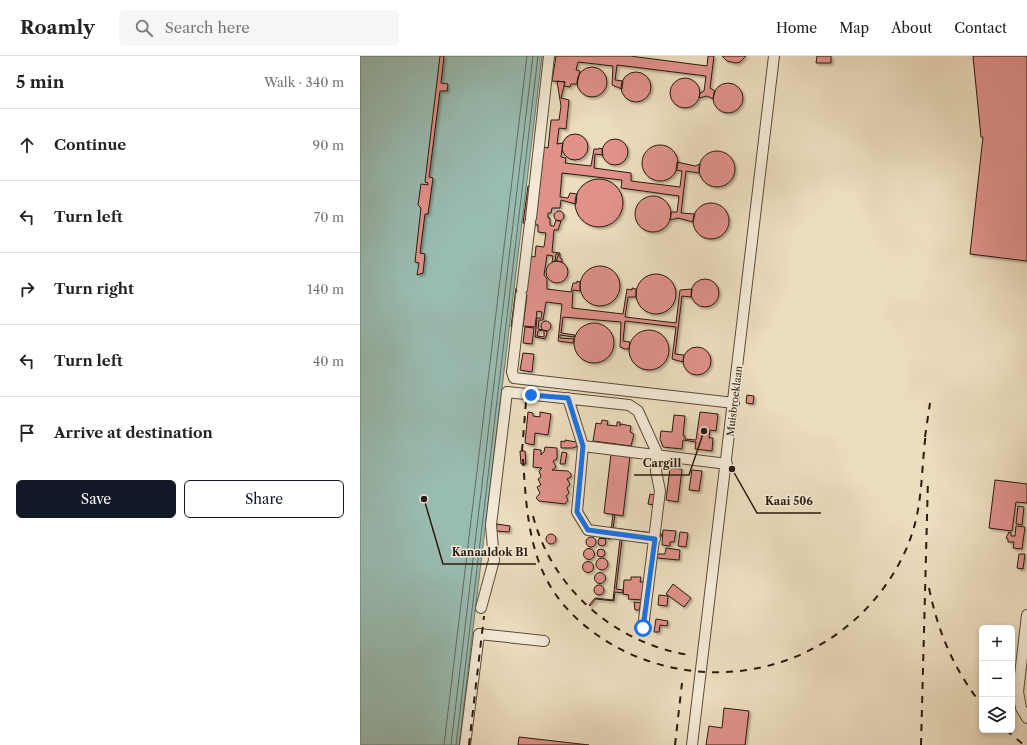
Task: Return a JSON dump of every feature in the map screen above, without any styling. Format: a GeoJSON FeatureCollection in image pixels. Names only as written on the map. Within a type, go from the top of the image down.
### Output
{"type":"FeatureCollection","features":[{"type":"Feature","properties":{"kind":"street"},"geometry":{"type":"LineString","coordinates":[[549,56],[531,221],[512,372],[514,378],[734,403]]}},
{"type":"Feature","properties":{"kind":"street","name":"Muisbroeklaan"},"geometry":{"type":"LineString","coordinates":[[692,745],[727,464],[774,56]]}},
{"type":"Feature","properties":{"kind":"street"},"geometry":{"type":"LineString","coordinates":[[481,608],[494,560],[491,525],[507,392],[568,398],[634,407],[641,416],[658,455],[656,471],[660,491],[643,628]]}},
{"type":"Feature","properties":{"kind":"street"},"geometry":{"type":"LineString","coordinates":[[568,398],[583,446],[577,512],[588,530],[655,539]]}},
{"type":"Feature","properties":{"kind":"street"},"geometry":{"type":"LineString","coordinates":[[583,446],[727,464]]}},
{"type":"Feature","properties":{"kind":"street"},"geometry":{"type":"LineString","coordinates":[[1027,615],[1018,692],[1021,708],[1027,718]]}},
{"type":"Feature","properties":{"kind":"street"},"geometry":{"type":"LineString","coordinates":[[466,745],[479,634],[544,641]]}},
{"type":"Feature","properties":{"kind":"water"},"geometry":{"type":"Polygon","coordinates":[[[360,56],[542,56],[459,745],[360,745],[360,56]]]}},
{"type":"Feature","properties":{"kind":"building"},"geometry":{"type":"Polygon","coordinates":[[[440,56],[444,56],[441,83],[448,84],[447,91],[440,91],[429,177],[433,178],[428,214],[425,214],[420,253],[425,254],[423,273],[417,275],[419,263],[415,262],[421,208],[418,205],[421,184],[428,185],[428,183],[425,182],[440,56]]]}},
{"type":"Feature","properties":{"kind":"building"},"geometry":{"type":"Polygon","coordinates":[[[556,56],[630,56],[707,66],[708,56],[714,56],[710,88],[715,91],[713,99],[707,96],[699,98],[700,93],[704,91],[706,76],[617,65],[615,80],[623,81],[622,89],[612,85],[613,66],[578,62],[576,70],[580,71],[577,84],[571,84],[570,87],[564,86],[565,82],[552,81],[556,56]]]}},
{"type":"Feature","properties":{"kind":"building"},"geometry":{"type":"Polygon","coordinates":[[[722,56],[746,56],[740,62],[736,63],[727,61],[722,56]]]}},
{"type":"Feature","properties":{"kind":"building"},"geometry":{"type":"Polygon","coordinates":[[[817,56],[831,56],[831,63],[816,63],[817,56]]]}},
{"type":"Feature","properties":{"kind":"building"},"geometry":{"type":"Polygon","coordinates":[[[973,56],[1027,56],[1027,261],[970,254],[983,137],[981,137],[973,56]]]}},
{"type":"Feature","properties":{"kind":"building"},"geometry":{"type":"Polygon","coordinates":[[[592,67],[602,72],[607,82],[602,92],[592,97],[582,92],[577,82],[582,72],[592,67]]]}},
{"type":"Feature","properties":{"kind":"building"},"geometry":{"type":"Polygon","coordinates":[[[636,72],[646,77],[651,87],[646,97],[636,102],[626,97],[621,87],[626,77],[636,72]]]}},
{"type":"Feature","properties":{"kind":"building"},"geometry":{"type":"Polygon","coordinates":[[[685,78],[691,79],[699,87],[699,99],[691,107],[685,108],[679,107],[671,99],[670,93],[671,87],[679,79],[685,78]]]}},
{"type":"Feature","properties":{"kind":"building"},"geometry":{"type":"Polygon","coordinates":[[[557,81],[565,82],[561,98],[569,100],[566,129],[559,128],[557,144],[563,143],[561,157],[566,158],[565,163],[591,166],[594,149],[599,148],[602,149],[603,155],[595,154],[594,168],[631,173],[631,181],[680,187],[682,171],[676,170],[677,162],[695,166],[700,164],[699,173],[686,171],[681,213],[695,214],[693,222],[678,218],[670,220],[671,212],[677,212],[679,196],[621,188],[622,180],[562,173],[560,197],[568,198],[570,193],[577,194],[576,204],[561,200],[560,208],[552,208],[551,213],[548,213],[550,225],[554,226],[556,220],[561,221],[558,230],[554,230],[552,252],[560,253],[562,262],[556,261],[559,254],[556,254],[555,261],[552,262],[553,256],[547,255],[544,275],[547,279],[547,289],[571,292],[573,283],[577,283],[577,281],[580,282],[580,291],[573,290],[572,308],[623,314],[627,289],[632,290],[632,288],[636,289],[636,297],[628,297],[625,317],[676,323],[680,290],[692,289],[691,297],[682,296],[675,354],[684,355],[683,362],[672,359],[676,327],[625,321],[623,341],[630,342],[629,349],[625,349],[620,347],[621,322],[563,317],[561,333],[575,335],[574,337],[560,335],[560,338],[574,339],[573,343],[558,341],[562,304],[546,302],[543,320],[539,320],[538,329],[543,330],[538,331],[537,336],[544,337],[544,330],[547,331],[547,334],[545,339],[535,337],[537,318],[541,318],[542,312],[537,311],[535,327],[523,326],[527,295],[519,294],[515,328],[511,327],[516,288],[527,290],[531,256],[535,257],[536,246],[544,247],[546,233],[538,232],[538,225],[523,223],[528,186],[531,186],[536,219],[544,147],[548,148],[551,120],[559,120],[561,106],[557,81]]]}},
{"type":"Feature","properties":{"kind":"building"},"geometry":{"type":"Polygon","coordinates":[[[728,83],[734,84],[742,92],[742,104],[734,112],[728,113],[722,112],[714,104],[713,98],[714,92],[722,84],[728,83]]]}},
{"type":"Feature","properties":{"kind":"building"},"geometry":{"type":"Polygon","coordinates":[[[575,134],[584,138],[588,147],[584,156],[575,160],[566,156],[562,147],[566,138],[575,134]]]}},
{"type":"Feature","properties":{"kind":"building"},"geometry":{"type":"Polygon","coordinates":[[[615,139],[624,143],[628,152],[624,161],[615,165],[606,161],[602,152],[606,143],[615,139]]]}},
{"type":"Feature","properties":{"kind":"building"},"geometry":{"type":"Polygon","coordinates":[[[660,145],[670,148],[675,153],[678,163],[675,173],[670,178],[660,181],[650,178],[645,173],[642,163],[645,153],[650,148],[660,145]]]}},
{"type":"Feature","properties":{"kind":"building"},"geometry":{"type":"Polygon","coordinates":[[[721,151],[730,156],[734,162],[734,176],[730,182],[721,187],[713,187],[704,182],[700,176],[699,165],[704,156],[710,152],[721,151]]]}},
{"type":"Feature","properties":{"kind":"building"},"geometry":{"type":"Polygon","coordinates":[[[599,179],[608,181],[616,186],[621,194],[623,203],[621,212],[616,220],[608,225],[599,227],[590,225],[582,220],[577,212],[575,203],[577,194],[582,186],[590,181],[599,179]]]}},
{"type":"Feature","properties":{"kind":"building"},"geometry":{"type":"Polygon","coordinates":[[[653,196],[663,199],[668,204],[671,214],[668,224],[663,229],[653,232],[643,229],[638,224],[635,214],[638,204],[643,199],[653,196]]]}},
{"type":"Feature","properties":{"kind":"building"},"geometry":{"type":"Polygon","coordinates":[[[711,203],[724,208],[729,221],[724,234],[711,239],[698,234],[693,221],[698,208],[711,203]]]}},
{"type":"Feature","properties":{"kind":"building"},"geometry":{"type":"Polygon","coordinates":[[[557,211],[561,211],[563,212],[563,220],[557,221],[554,218],[554,214],[557,211]]]}},
{"type":"Feature","properties":{"kind":"building"},"geometry":{"type":"Polygon","coordinates":[[[557,261],[565,264],[568,272],[565,280],[557,283],[549,280],[546,272],[549,264],[557,261]]]}},
{"type":"Feature","properties":{"kind":"building"},"geometry":{"type":"Polygon","coordinates":[[[604,266],[611,269],[617,275],[620,286],[619,294],[611,303],[604,306],[596,306],[589,303],[581,294],[580,282],[583,275],[592,267],[604,266]]]}},
{"type":"Feature","properties":{"kind":"building"},"geometry":{"type":"Polygon","coordinates":[[[660,274],[667,277],[673,283],[676,294],[675,302],[667,311],[660,314],[652,314],[645,311],[637,302],[636,290],[639,283],[648,275],[660,274]]]}},
{"type":"Feature","properties":{"kind":"building"},"geometry":{"type":"Polygon","coordinates":[[[705,279],[715,283],[719,293],[715,303],[705,307],[695,303],[691,293],[695,283],[705,279]]]}},
{"type":"Feature","properties":{"kind":"building"},"geometry":{"type":"Polygon","coordinates":[[[544,321],[548,321],[550,322],[550,330],[544,331],[541,328],[541,324],[544,321]]]}},
{"type":"Feature","properties":{"kind":"building"},"geometry":{"type":"Polygon","coordinates":[[[598,323],[605,326],[611,332],[614,343],[613,351],[605,360],[598,363],[590,363],[583,360],[575,351],[574,339],[577,332],[586,324],[598,323]]]}},
{"type":"Feature","properties":{"kind":"building"},"geometry":{"type":"Polygon","coordinates":[[[525,327],[534,328],[532,344],[523,343],[525,327]]]}},
{"type":"Feature","properties":{"kind":"building"},"geometry":{"type":"Polygon","coordinates":[[[653,330],[660,333],[666,339],[669,350],[668,358],[660,367],[653,370],[645,370],[638,367],[630,358],[629,346],[632,339],[641,331],[653,330]]]}},
{"type":"Feature","properties":{"kind":"building"},"geometry":{"type":"Polygon","coordinates":[[[697,347],[707,351],[711,361],[707,371],[697,375],[687,371],[683,361],[687,351],[697,347]]]}},
{"type":"Feature","properties":{"kind":"building"},"geometry":{"type":"Polygon","coordinates":[[[523,353],[534,354],[532,372],[520,370],[523,353]]]}},
{"type":"Feature","properties":{"kind":"building"},"geometry":{"type":"Polygon","coordinates":[[[747,395],[754,396],[753,404],[746,403],[747,395]]]}},
{"type":"Feature","properties":{"kind":"building"},"geometry":{"type":"Polygon","coordinates":[[[528,412],[533,413],[533,416],[540,417],[540,412],[551,414],[548,435],[535,433],[534,445],[525,443],[528,412]]]}},
{"type":"Feature","properties":{"kind":"building"},"geometry":{"type":"Polygon","coordinates":[[[700,412],[718,414],[716,431],[710,430],[709,438],[713,438],[712,451],[695,449],[696,442],[683,440],[682,449],[663,447],[660,439],[661,431],[672,432],[674,415],[685,416],[683,436],[685,436],[685,439],[696,440],[700,412]]]}},
{"type":"Feature","properties":{"kind":"building"},"geometry":{"type":"Polygon","coordinates":[[[602,420],[608,421],[607,425],[617,426],[617,422],[620,422],[620,426],[621,424],[631,426],[630,432],[634,434],[631,446],[593,441],[596,423],[601,424],[602,420]]]}},
{"type":"Feature","properties":{"kind":"building"},"geometry":{"type":"Polygon","coordinates":[[[565,440],[576,442],[578,446],[573,448],[561,448],[561,441],[565,442],[565,440]]]}},
{"type":"Feature","properties":{"kind":"building"},"geometry":{"type":"Polygon","coordinates":[[[545,447],[557,448],[557,459],[553,461],[556,467],[552,470],[568,471],[571,474],[571,477],[567,479],[570,484],[567,488],[569,493],[566,496],[568,500],[565,504],[539,501],[536,498],[540,493],[537,487],[541,485],[538,479],[541,477],[539,471],[542,468],[533,467],[534,449],[541,450],[541,455],[544,452],[545,447]]]}},
{"type":"Feature","properties":{"kind":"building"},"geometry":{"type":"Polygon","coordinates":[[[520,451],[525,451],[526,464],[521,464],[520,451]]]}},
{"type":"Feature","properties":{"kind":"building"},"geometry":{"type":"Polygon","coordinates":[[[562,452],[567,453],[565,464],[560,464],[562,452]]]}},
{"type":"Feature","properties":{"kind":"building"},"geometry":{"type":"Polygon","coordinates":[[[611,454],[630,456],[623,516],[604,513],[611,454]]]}},
{"type":"Feature","properties":{"kind":"building"},"geometry":{"type":"Polygon","coordinates":[[[670,468],[682,469],[678,502],[666,500],[670,468]]]}},
{"type":"Feature","properties":{"kind":"building"},"geometry":{"type":"Polygon","coordinates":[[[692,470],[702,471],[699,491],[689,490],[692,470]]]}},
{"type":"Feature","properties":{"kind":"building"},"geometry":{"type":"Polygon","coordinates":[[[995,480],[1027,484],[1027,503],[1016,502],[1012,531],[989,528],[995,480]]]}},
{"type":"Feature","properties":{"kind":"building"},"geometry":{"type":"Polygon","coordinates":[[[650,494],[655,495],[654,505],[648,504],[650,494]]]}},
{"type":"Feature","properties":{"kind":"building"},"geometry":{"type":"Polygon","coordinates":[[[1018,506],[1024,507],[1022,525],[1016,524],[1018,506]]]}},
{"type":"Feature","properties":{"kind":"building"},"geometry":{"type":"Polygon","coordinates":[[[613,514],[615,515],[613,528],[662,534],[662,536],[623,532],[616,589],[623,590],[623,593],[615,592],[614,601],[596,599],[590,606],[589,605],[595,598],[613,600],[621,531],[612,530],[610,539],[613,514]]]}},
{"type":"Feature","properties":{"kind":"building"},"geometry":{"type":"Polygon","coordinates":[[[497,524],[510,526],[509,532],[496,531],[497,524]]]}},
{"type":"Feature","properties":{"kind":"building"},"geometry":{"type":"Polygon","coordinates":[[[1016,526],[1025,527],[1022,549],[1013,548],[1014,542],[1008,542],[1008,539],[1006,538],[1009,532],[1011,533],[1011,536],[1015,536],[1016,526]]]}},
{"type":"Feature","properties":{"kind":"building"},"geometry":{"type":"Polygon","coordinates":[[[663,530],[676,531],[674,542],[670,542],[670,546],[662,545],[663,530]]]}},
{"type":"Feature","properties":{"kind":"building"},"geometry":{"type":"Polygon","coordinates":[[[680,532],[688,533],[686,547],[678,546],[680,532]]]}},
{"type":"Feature","properties":{"kind":"building"},"geometry":{"type":"Polygon","coordinates":[[[549,534],[553,534],[556,539],[553,544],[549,544],[546,541],[546,537],[549,534]]]}},
{"type":"Feature","properties":{"kind":"building"},"geometry":{"type":"Polygon","coordinates":[[[589,537],[593,537],[595,538],[595,546],[589,547],[586,544],[586,540],[589,537]]]}},
{"type":"Feature","properties":{"kind":"building"},"geometry":{"type":"Polygon","coordinates":[[[600,538],[604,538],[606,542],[604,546],[600,546],[598,544],[598,540],[600,538]]]}},
{"type":"Feature","properties":{"kind":"building"},"geometry":{"type":"Polygon","coordinates":[[[589,548],[593,550],[595,554],[593,558],[589,560],[585,558],[583,554],[585,550],[589,548]]]}},
{"type":"Feature","properties":{"kind":"building"},"geometry":{"type":"Polygon","coordinates":[[[666,548],[680,550],[679,560],[657,558],[658,554],[665,554],[666,548]]]}},
{"type":"Feature","properties":{"kind":"building"},"geometry":{"type":"Polygon","coordinates":[[[601,549],[604,550],[604,556],[601,557],[598,556],[597,553],[598,550],[601,549]]]}},
{"type":"Feature","properties":{"kind":"building"},"geometry":{"type":"Polygon","coordinates":[[[1019,554],[1025,554],[1023,569],[1017,568],[1019,554]]]}},
{"type":"Feature","properties":{"kind":"building"},"geometry":{"type":"Polygon","coordinates":[[[602,558],[606,560],[608,564],[606,568],[602,570],[598,568],[596,564],[598,560],[602,558]]]}},
{"type":"Feature","properties":{"kind":"building"},"geometry":{"type":"Polygon","coordinates":[[[588,561],[592,563],[594,567],[592,571],[588,573],[584,571],[582,567],[584,563],[588,561]]]}},
{"type":"Feature","properties":{"kind":"building"},"geometry":{"type":"Polygon","coordinates":[[[600,572],[604,574],[606,578],[604,582],[600,584],[596,582],[594,578],[596,574],[600,572]]]}},
{"type":"Feature","properties":{"kind":"building"},"geometry":{"type":"Polygon","coordinates":[[[631,577],[641,577],[640,582],[644,582],[642,600],[628,599],[629,595],[623,594],[624,580],[631,580],[631,577]]]}},
{"type":"Feature","properties":{"kind":"building"},"geometry":{"type":"Polygon","coordinates":[[[673,584],[691,598],[684,607],[666,594],[673,584]]]}},
{"type":"Feature","properties":{"kind":"building"},"geometry":{"type":"Polygon","coordinates":[[[597,585],[601,585],[603,586],[603,594],[597,595],[594,592],[594,588],[597,585]]]}},
{"type":"Feature","properties":{"kind":"building"},"geometry":{"type":"Polygon","coordinates":[[[659,595],[668,596],[667,606],[658,605],[659,595]]]}},
{"type":"Feature","properties":{"kind":"building"},"geometry":{"type":"Polygon","coordinates":[[[634,602],[641,603],[639,610],[635,610],[634,602]]]}},
{"type":"Feature","properties":{"kind":"building"},"geometry":{"type":"Polygon","coordinates":[[[656,619],[668,621],[667,626],[660,625],[659,632],[654,632],[656,619]]]}},
{"type":"Feature","properties":{"kind":"building"},"geometry":{"type":"Polygon","coordinates":[[[724,708],[749,711],[745,745],[706,745],[709,726],[722,728],[724,708]]]}},
{"type":"Feature","properties":{"kind":"building"},"geometry":{"type":"Polygon","coordinates":[[[519,737],[589,745],[518,745],[519,737]]]}},
{"type":"Feature","properties":{"kind":"railway"},"geometry":{"type":"LineString","coordinates":[[522,451],[527,389]]}},
{"type":"Feature","properties":{"kind":"railway"},"geometry":{"type":"LineString","coordinates":[[925,437],[930,403]]}},
{"type":"Feature","properties":{"kind":"railway"},"geometry":{"type":"LineString","coordinates":[[523,459],[527,509],[533,543],[538,559],[552,589],[566,608],[575,617],[603,639],[624,651],[664,666],[704,672],[745,670],[783,661],[820,645],[853,622],[881,592],[903,556],[915,525],[920,495],[926,432]]}},
{"type":"Feature","properties":{"kind":"railway"},"geometry":{"type":"LineString","coordinates":[[921,745],[928,479]]}},
{"type":"Feature","properties":{"kind":"railway"},"geometry":{"type":"LineString","coordinates":[[533,516],[542,542],[555,567],[571,589],[590,608],[612,625],[636,638],[662,649],[689,655]]}},
{"type":"Feature","properties":{"kind":"railway"},"geometry":{"type":"LineString","coordinates":[[929,588],[937,620],[948,650],[963,678],[979,701]]}},
{"type":"Feature","properties":{"kind":"railway"},"geometry":{"type":"LineString","coordinates":[[469,745],[484,616]]}},
{"type":"Feature","properties":{"kind":"railway"},"geometry":{"type":"LineString","coordinates":[[675,745],[682,683]]}},
{"type":"Feature","properties":{"kind":"railway"},"geometry":{"type":"LineString","coordinates":[[1010,733],[1024,745]]}},
{"type":"Feature","properties":{"kind":"place","name":"Cargill"},"geometry":{"type":"Point","coordinates":[704,431]}},
{"type":"Feature","properties":{"kind":"place","name":"Kaai 506"},"geometry":{"type":"Point","coordinates":[732,469]}},
{"type":"Feature","properties":{"kind":"place","name":"Kanaaldok B1"},"geometry":{"type":"Point","coordinates":[424,499]}},
{"type":"Feature","properties":{"kind":"route"},"geometry":{"type":"LineString","coordinates":[[531,395],[568,398],[583,446],[577,512],[588,530],[655,539],[643,628]]}}]}
